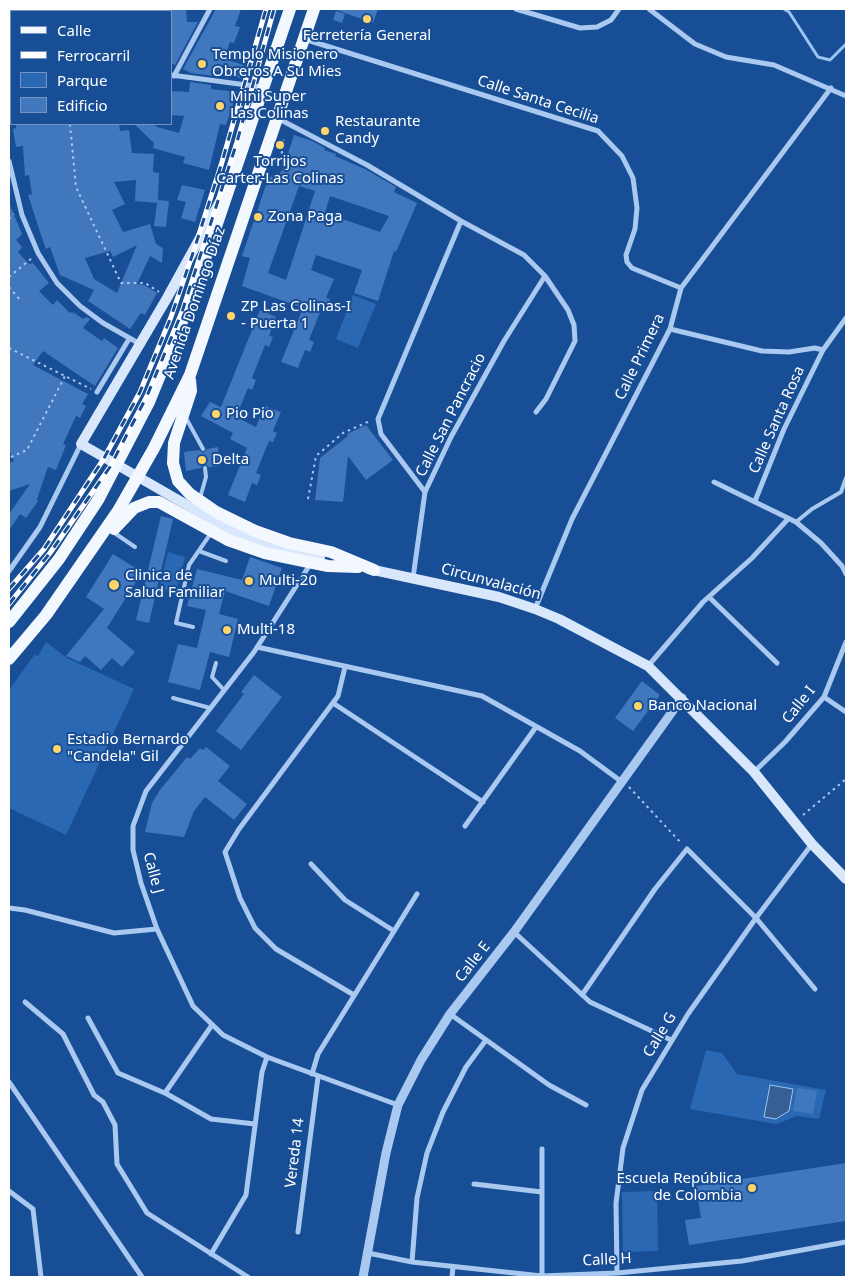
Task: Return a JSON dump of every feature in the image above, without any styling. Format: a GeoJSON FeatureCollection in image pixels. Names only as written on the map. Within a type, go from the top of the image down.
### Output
{"type":"FeatureCollection","features":[{"type":"Feature","properties":{"kind":"main road","name":"Avenida Domingo Díaz"},"geometry":{"type":"LineString","coordinates":[[9,622],[59,559],[98,500],[132,437],[161,376],[192,297],[290,9]]}},
{"type":"Feature","properties":{"kind":"main road","name":"Avenida Domingo Díaz"},"geometry":{"type":"LineString","coordinates":[[9,659],[46,615],[118,511],[154,448],[190,375],[314,9]]}},
{"type":"Feature","properties":{"kind":"main road"},"geometry":{"type":"LineString","coordinates":[[81,444],[167,298],[233,177]]}},
{"type":"Feature","properties":{"kind":"main road"},"geometry":{"type":"LineString","coordinates":[[190,375],[191,390],[174,442],[173,463],[178,481],[190,494],[216,512],[251,529],[289,543],[331,552],[368,568]]}},
{"type":"Feature","properties":{"kind":"main road","name":"Circunvalación"},"geometry":{"type":"LineString","coordinates":[[81,444],[247,537],[308,555],[500,597],[535,608],[648,666],[754,772],[812,844],[846,879]]}},
{"type":"Feature","properties":{"kind":"main road"},"geometry":{"type":"LineString","coordinates":[[81,565],[102,547],[127,514],[142,503],[159,502],[228,540],[265,553],[312,563],[368,568]]}},
{"type":"Feature","properties":{"kind":"street"},"geometry":{"type":"LineString","coordinates":[[210,9],[172,76],[263,87]]}},
{"type":"Feature","properties":{"kind":"street"},"geometry":{"type":"LineString","coordinates":[[516,9],[580,28],[597,27],[611,20],[619,9]]}},
{"type":"Feature","properties":{"kind":"street"},"geometry":{"type":"LineString","coordinates":[[649,9],[695,44],[726,57],[774,65],[846,96]]}},
{"type":"Feature","properties":{"kind":"street","name":"Calle Santa Cecilia"},"geometry":{"type":"LineString","coordinates":[[303,39],[598,131],[622,156],[633,178],[637,208],[636,230],[626,255],[627,262],[632,268],[680,288]]}},
{"type":"Feature","properties":{"kind":"street","name":"Calle Primera"},"geometry":{"type":"LineString","coordinates":[[535,608],[572,519],[670,329],[680,288],[831,88]]}},
{"type":"Feature","properties":{"kind":"street"},"geometry":{"type":"LineString","coordinates":[[276,117],[367,165],[460,221],[524,255],[545,276],[568,310],[574,325],[575,341],[546,399],[536,412]]}},
{"type":"Feature","properties":{"kind":"street"},"geometry":{"type":"LineString","coordinates":[[9,161],[22,215],[38,253],[68,295],[102,323],[140,344]]}},
{"type":"Feature","properties":{"kind":"street"},"geometry":{"type":"LineString","coordinates":[[425,492],[381,434],[378,419],[460,221]]}},
{"type":"Feature","properties":{"kind":"street","name":"Calle San Pancracio"},"geometry":{"type":"LineString","coordinates":[[413,578],[425,492],[451,437],[484,376],[545,276]]}},
{"type":"Feature","properties":{"kind":"street","name":"Calle Santa Rosa"},"geometry":{"type":"LineString","coordinates":[[755,501],[784,429],[823,350],[846,318]]}},
{"type":"Feature","properties":{"kind":"street","name":"Calle Santa Rosa"},"geometry":{"type":"LineString","coordinates":[[670,329],[762,351],[789,352],[815,348],[823,350]]}},
{"type":"Feature","properties":{"kind":"street"},"geometry":{"type":"LineString","coordinates":[[97,392],[129,339]]}},
{"type":"Feature","properties":{"kind":"street"},"geometry":{"type":"LineString","coordinates":[[9,571],[40,527],[81,444]]}},
{"type":"Feature","properties":{"kind":"street"},"geometry":{"type":"LineString","coordinates":[[714,482],[796,522],[821,544],[842,566],[846,574]]}},
{"type":"Feature","properties":{"kind":"street"},"geometry":{"type":"LineString","coordinates":[[648,666],[709,597],[752,558],[788,519]]}},
{"type":"Feature","properties":{"kind":"street","name":"Calle J"},"geometry":{"type":"LineString","coordinates":[[312,563],[257,647],[149,787],[133,826],[133,850],[141,883],[157,929],[193,1006],[212,1025],[223,1035],[267,1057],[398,1105]]}},
{"type":"Feature","properties":{"kind":"street"},"geometry":{"type":"LineString","coordinates":[[709,597],[777,663]]}},
{"type":"Feature","properties":{"kind":"street","name":"Calle I"},"geometry":{"type":"LineString","coordinates":[[754,772],[786,742],[824,696],[846,642]]}},
{"type":"Feature","properties":{"kind":"street"},"geometry":{"type":"LineString","coordinates":[[257,647],[482,696],[580,751],[622,782]]}},
{"type":"Feature","properties":{"kind":"street"},"geometry":{"type":"LineString","coordinates":[[346,667],[338,696],[239,828],[225,852],[240,898],[255,928],[276,949],[354,995]]}},
{"type":"Feature","properties":{"kind":"street"},"geometry":{"type":"LineString","coordinates":[[824,696],[846,712]]}},
{"type":"Feature","properties":{"kind":"street","name":"Calle E"},"geometry":{"type":"LineString","coordinates":[[363,1277],[384,1162],[398,1105],[421,1060],[450,1014],[514,932],[682,698]]}},
{"type":"Feature","properties":{"kind":"street"},"geometry":{"type":"LineString","coordinates":[[332,703],[482,802]]}},
{"type":"Feature","properties":{"kind":"street"},"geometry":{"type":"LineString","coordinates":[[465,826],[536,726]]}},
{"type":"Feature","properties":{"kind":"street","name":"Calle G"},"geometry":{"type":"LineString","coordinates":[[617,1273],[616,1203],[623,1148],[642,1090],[671,1040],[756,918],[812,844]]}},
{"type":"Feature","properties":{"kind":"street"},"geometry":{"type":"LineString","coordinates":[[582,994],[655,889],[687,849],[756,918],[815,989]]}},
{"type":"Feature","properties":{"kind":"street"},"geometry":{"type":"LineString","coordinates":[[311,864],[345,900],[394,931]]}},
{"type":"Feature","properties":{"kind":"street","name":"Vereda 14"},"geometry":{"type":"LineString","coordinates":[[298,1232],[318,1054],[417,894]]}},
{"type":"Feature","properties":{"kind":"street"},"geometry":{"type":"LineString","coordinates":[[9,908],[24,910],[114,933],[157,929]]}},
{"type":"Feature","properties":{"kind":"street"},"geometry":{"type":"LineString","coordinates":[[514,932],[590,1002],[671,1040]]}},
{"type":"Feature","properties":{"kind":"street"},"geometry":{"type":"LineString","coordinates":[[25,1002],[63,1034],[94,1095],[103,1102],[115,1125],[117,1164],[147,1212],[248,1277]]}},
{"type":"Feature","properties":{"kind":"street"},"geometry":{"type":"LineString","coordinates":[[450,1014],[549,1085],[586,1105]]}},
{"type":"Feature","properties":{"kind":"street"},"geometry":{"type":"LineString","coordinates":[[88,1018],[118,1073],[165,1093],[211,1119],[255,1124]]}},
{"type":"Feature","properties":{"kind":"street"},"geometry":{"type":"LineString","coordinates":[[165,1093],[212,1025]]}},
{"type":"Feature","properties":{"kind":"street"},"geometry":{"type":"LineString","coordinates":[[412,1262],[417,1198],[427,1153],[443,1112],[466,1067],[486,1040]]}},
{"type":"Feature","properties":{"kind":"street"},"geometry":{"type":"LineString","coordinates":[[211,1254],[246,1195],[262,1072],[267,1057]]}},
{"type":"Feature","properties":{"kind":"street"},"geometry":{"type":"LineString","coordinates":[[9,1082],[142,1277]]}},
{"type":"Feature","properties":{"kind":"street"},"geometry":{"type":"LineString","coordinates":[[542,1149],[542,1276]]}},
{"type":"Feature","properties":{"kind":"street"},"geometry":{"type":"LineString","coordinates":[[474,1184],[542,1192]]}},
{"type":"Feature","properties":{"kind":"street"},"geometry":{"type":"LineString","coordinates":[[9,1191],[33,1209],[41,1277]]}},
{"type":"Feature","properties":{"kind":"street","name":"Calle H"},"geometry":{"type":"LineString","coordinates":[[368,1253],[412,1262],[542,1276],[617,1273],[742,1261],[846,1242]]}},
{"type":"Feature","properties":{"kind":"street"},"geometry":{"type":"LineString","coordinates":[[452,1277],[453,1267]]}},
{"type":"Feature","properties":{"kind":"lane"},"geometry":{"type":"LineString","coordinates":[[184,415],[203,449]]}},
{"type":"Feature","properties":{"kind":"lane"},"geometry":{"type":"LineString","coordinates":[[200,500],[206,477],[205,468]]}},
{"type":"Feature","properties":{"kind":"lane"},"geometry":{"type":"LineString","coordinates":[[796,522],[812,509],[842,492],[846,478]]}},
{"type":"Feature","properties":{"kind":"lane"},"geometry":{"type":"LineString","coordinates":[[194,627],[176,623],[189,565],[213,531]]}},
{"type":"Feature","properties":{"kind":"lane"},"geometry":{"type":"LineString","coordinates":[[112,532],[134,547]]}},
{"type":"Feature","properties":{"kind":"lane"},"geometry":{"type":"LineString","coordinates":[[199,551],[226,560]]}},
{"type":"Feature","properties":{"kind":"lane"},"geometry":{"type":"LineString","coordinates":[[216,663],[212,677],[224,690]]}},
{"type":"Feature","properties":{"kind":"lane"},"geometry":{"type":"LineString","coordinates":[[173,698],[210,708]]}},
{"type":"Feature","properties":{"kind":"path"},"geometry":{"type":"LineString","coordinates":[[70,125],[76,187],[121,283],[145,283],[167,298]]}},
{"type":"Feature","properties":{"kind":"path"},"geometry":{"type":"LineString","coordinates":[[279,162],[285,142]]}},
{"type":"Feature","properties":{"kind":"path"},"geometry":{"type":"LineString","coordinates":[[9,277],[38,253]]}},
{"type":"Feature","properties":{"kind":"path"},"geometry":{"type":"LineString","coordinates":[[9,287],[20,300]]}},
{"type":"Feature","properties":{"kind":"path"},"geometry":{"type":"LineString","coordinates":[[9,348],[97,392]]}},
{"type":"Feature","properties":{"kind":"path"},"geometry":{"type":"LineString","coordinates":[[11,457],[27,450],[65,376]]}},
{"type":"Feature","properties":{"kind":"path"},"geometry":{"type":"LineString","coordinates":[[308,499],[316,456],[343,433],[378,419]]}},
{"type":"Feature","properties":{"kind":"path"},"geometry":{"type":"LineString","coordinates":[[795,822],[846,779]]}},
{"type":"Feature","properties":{"kind":"path"},"geometry":{"type":"LineString","coordinates":[[622,782],[639,795],[687,849]]}},
{"type":"Feature","properties":{"kind":"green space"},"geometry":{"type":"Polygon","coordinates":[[[353,295],[376,304],[358,348],[336,339],[353,295]]]}},
{"type":"Feature","properties":{"kind":"green space"},"geometry":{"type":"Polygon","coordinates":[[[168,552],[185,557],[176,592],[159,588],[168,552]]]}},
{"type":"Feature","properties":{"kind":"green space","name":"Estadio Bernardo \"Candela\" Gil"},"geometry":{"type":"Polygon","coordinates":[[[46,642],[67,658],[134,689],[66,835],[9,808],[9,690],[35,654],[38,656],[46,642]]]}},
{"type":"Feature","properties":{"kind":"green space"},"geometry":{"type":"Polygon","coordinates":[[[706,1050],[722,1053],[737,1074],[826,1090],[819,1119],[797,1116],[776,1124],[690,1109],[706,1050]]]}},
{"type":"Feature","properties":{"kind":"green space"},"geometry":{"type":"Polygon","coordinates":[[[657,1191],[658,1251],[623,1252],[622,1192],[657,1191]]]}},
{"type":"Feature","properties":{"kind":"shaded area"},"geometry":{"type":"Polygon","coordinates":[[[770,1085],[793,1089],[789,1111],[776,1119],[764,1117],[770,1085]]]}},
{"type":"Feature","properties":{"kind":"building"},"geometry":{"type":"Polygon","coordinates":[[[186,9],[187,22],[198,22],[175,65],[172,64],[171,10],[186,9]]]}},
{"type":"Feature","properties":{"kind":"building"},"geometry":{"type":"Polygon","coordinates":[[[216,9],[241,9],[235,26],[240,27],[234,43],[230,42],[224,59],[244,65],[240,78],[216,70],[214,76],[191,73],[183,69],[216,9]]]}},
{"type":"Feature","properties":{"kind":"building","name":"Ferretería General"},"geometry":{"type":"Polygon","coordinates":[[[334,9],[378,9],[373,23],[334,9]]]}},
{"type":"Feature","properties":{"kind":"building"},"geometry":{"type":"Polygon","coordinates":[[[336,11],[345,14],[342,23],[333,20],[336,11]]]}},
{"type":"Feature","properties":{"kind":"building"},"geometry":{"type":"Polygon","coordinates":[[[190,82],[211,85],[211,89],[237,92],[226,125],[220,124],[209,170],[183,163],[185,157],[153,148],[154,143],[135,125],[155,125],[179,133],[184,116],[172,115],[172,91],[189,92],[190,82]]]}},
{"type":"Feature","properties":{"kind":"building"},"geometry":{"type":"Polygon","coordinates":[[[16,125],[119,125],[120,131],[129,130],[132,153],[154,154],[153,172],[159,173],[158,200],[169,201],[166,227],[154,226],[157,203],[135,201],[136,180],[114,182],[125,204],[112,210],[123,232],[150,224],[156,244],[163,248],[162,263],[150,256],[137,284],[144,285],[157,293],[145,315],[141,313],[130,329],[88,301],[94,290],[60,275],[50,247],[46,249],[28,195],[32,194],[29,175],[25,176],[23,146],[16,147],[13,129],[16,128],[16,125]],[[137,245],[113,257],[110,251],[85,258],[94,279],[117,293],[137,245]]]}},
{"type":"Feature","properties":{"kind":"building"},"geometry":{"type":"Polygon","coordinates":[[[294,135],[312,141],[325,148],[324,150],[336,154],[335,156],[365,169],[396,187],[394,192],[417,203],[396,252],[394,251],[378,301],[354,293],[362,270],[316,255],[311,270],[334,279],[326,298],[330,299],[326,309],[322,307],[309,340],[314,342],[310,352],[305,350],[298,368],[281,362],[303,308],[242,286],[250,258],[242,256],[269,176],[278,179],[294,135]],[[299,186],[268,273],[286,280],[315,191],[299,186]],[[330,196],[325,213],[380,232],[389,216],[330,196]]]}},
{"type":"Feature","properties":{"kind":"building"},"geometry":{"type":"Polygon","coordinates":[[[182,185],[205,190],[195,222],[181,218],[186,202],[177,200],[182,185]]]}},
{"type":"Feature","properties":{"kind":"building"},"geometry":{"type":"Polygon","coordinates":[[[9,203],[22,234],[16,240],[22,247],[18,252],[29,264],[33,263],[49,283],[39,291],[53,305],[57,300],[70,313],[72,312],[74,315],[73,312],[83,319],[87,317],[90,319],[83,328],[102,341],[104,338],[118,348],[95,386],[43,351],[33,365],[88,394],[82,404],[86,406],[80,418],[76,416],[63,444],[66,445],[56,470],[48,467],[37,499],[38,501],[26,518],[20,514],[9,530],[9,514],[30,484],[9,491],[9,463],[14,461],[9,449],[9,203]]]}},
{"type":"Feature","properties":{"kind":"building"},"geometry":{"type":"Polygon","coordinates":[[[260,310],[276,317],[269,336],[273,337],[269,347],[265,345],[252,378],[256,380],[252,390],[248,388],[236,417],[256,427],[264,406],[281,412],[273,431],[277,433],[273,442],[269,441],[256,473],[261,475],[257,485],[252,483],[245,502],[228,495],[247,448],[230,439],[233,433],[201,416],[210,402],[221,407],[260,310]]]}},
{"type":"Feature","properties":{"kind":"building"},"geometry":{"type":"Polygon","coordinates":[[[366,425],[393,460],[366,480],[348,456],[343,502],[315,500],[320,458],[348,436],[347,434],[366,425]]]}},
{"type":"Feature","properties":{"kind":"building","name":"Delta"},"geometry":{"type":"Polygon","coordinates":[[[218,447],[220,466],[209,467],[204,464],[201,468],[186,471],[184,452],[199,450],[203,453],[207,449],[218,447]]]}},
{"type":"Feature","properties":{"kind":"building"},"geometry":{"type":"Polygon","coordinates":[[[161,516],[173,519],[149,623],[136,620],[161,516]]]}},
{"type":"Feature","properties":{"kind":"building"},"geometry":{"type":"Polygon","coordinates":[[[113,554],[142,572],[107,628],[135,652],[122,667],[112,658],[101,670],[85,656],[80,662],[66,656],[104,609],[86,597],[113,554]]]}},
{"type":"Feature","properties":{"kind":"building","name":"Multi-18"},"geometry":{"type":"Polygon","coordinates":[[[250,557],[282,568],[269,606],[225,591],[219,614],[238,619],[229,657],[210,652],[200,690],[168,682],[178,644],[197,648],[206,610],[187,606],[197,569],[242,580],[250,557]]]}},
{"type":"Feature","properties":{"kind":"building"},"geometry":{"type":"Polygon","coordinates":[[[254,675],[282,697],[241,750],[216,731],[244,694],[241,692],[254,675]]]}},
{"type":"Feature","properties":{"kind":"building","name":"Banco Nacional"},"geometry":{"type":"Polygon","coordinates":[[[642,681],[660,695],[633,731],[615,718],[642,681]]]}},
{"type":"Feature","properties":{"kind":"building"},"geometry":{"type":"Polygon","coordinates":[[[206,747],[230,766],[218,781],[247,804],[234,820],[205,797],[194,811],[184,837],[145,832],[152,803],[160,790],[187,757],[190,759],[200,748],[203,750],[206,747]]]}},
{"type":"Feature","properties":{"kind":"building"},"geometry":{"type":"Polygon","coordinates":[[[797,1088],[817,1091],[813,1114],[793,1111],[797,1088]]]}},
{"type":"Feature","properties":{"kind":"building"},"geometry":{"type":"Polygon","coordinates":[[[846,1163],[846,1221],[689,1245],[685,1220],[701,1218],[696,1186],[846,1163]]]}},
{"type":"Feature","properties":{"kind":"waterway"},"geometry":{"type":"LineString","coordinates":[[784,9],[789,12],[818,57],[830,60],[846,44]]}},
{"type":"Feature","properties":{"kind":"railway"},"geometry":{"type":"LineString","coordinates":[[9,589],[44,549],[103,460],[140,392],[171,317],[194,250],[222,162],[266,9]]}},
{"type":"Feature","properties":{"kind":"railway"},"geometry":{"type":"LineString","coordinates":[[9,604],[50,553],[110,467],[147,396],[182,312],[237,142],[274,9]]}},
{"type":"Feature","properties":{"kind":"place","name":"Ferretería General"},"geometry":{"type":"Point","coordinates":[367,19]}},
{"type":"Feature","properties":{"kind":"place","name":"Templo Misionero Obreros A Su Mies"},"geometry":{"type":"Point","coordinates":[202,64]}},
{"type":"Feature","properties":{"kind":"place","name":"Mini Super Las Colinas"},"geometry":{"type":"Point","coordinates":[220,106]}},
{"type":"Feature","properties":{"kind":"place","name":"Restaurante Candy"},"geometry":{"type":"Point","coordinates":[325,131]}},
{"type":"Feature","properties":{"kind":"place","name":"Torrijos Carter-Las Colinas"},"geometry":{"type":"Point","coordinates":[280,145]}},
{"type":"Feature","properties":{"kind":"place","name":"Zona Paga"},"geometry":{"type":"Point","coordinates":[258,217]}},
{"type":"Feature","properties":{"kind":"place","name":"ZP Las Colinas-I - Puerta 1"},"geometry":{"type":"Point","coordinates":[231,316]}},
{"type":"Feature","properties":{"kind":"place","name":"Pio Pio"},"geometry":{"type":"Point","coordinates":[216,414]}},
{"type":"Feature","properties":{"kind":"place","name":"Delta"},"geometry":{"type":"Point","coordinates":[202,460]}},
{"type":"Feature","properties":{"kind":"place","name":"Multi-20"},"geometry":{"type":"Point","coordinates":[249,581]}},
{"type":"Feature","properties":{"kind":"place","name":"Clinica de Salud Familiar"},"geometry":{"type":"Point","coordinates":[114,585]}},
{"type":"Feature","properties":{"kind":"place","name":"Multi-18"},"geometry":{"type":"Point","coordinates":[227,630]}},
{"type":"Feature","properties":{"kind":"place","name":"Banco Nacional"},"geometry":{"type":"Point","coordinates":[638,706]}},
{"type":"Feature","properties":{"kind":"place","name":"Estadio Bernardo \"Candela\" Gil"},"geometry":{"type":"Point","coordinates":[57,749]}},
{"type":"Feature","properties":{"kind":"place","name":"Escuela República de Colombia"},"geometry":{"type":"Point","coordinates":[752,1188]}}]}
